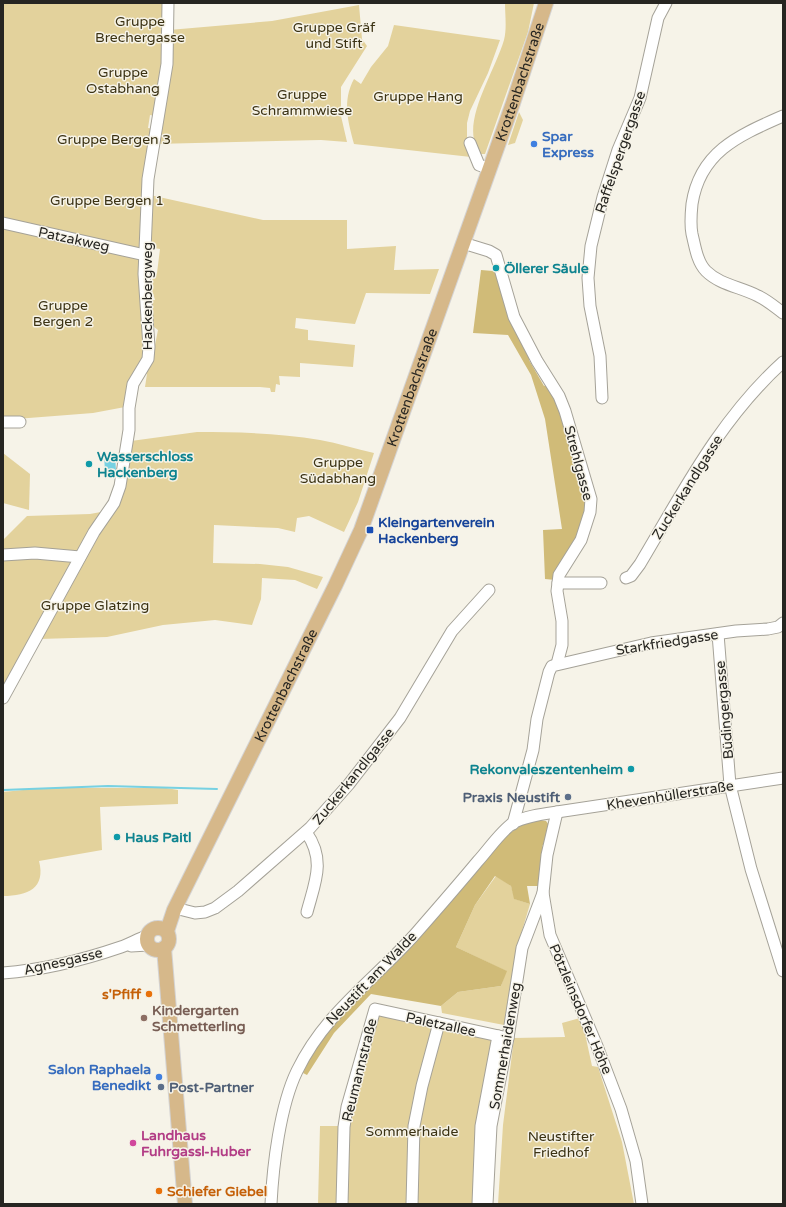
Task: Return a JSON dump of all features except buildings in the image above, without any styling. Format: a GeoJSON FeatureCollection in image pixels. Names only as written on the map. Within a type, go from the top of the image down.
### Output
{"type":"FeatureCollection","features":[{"type":"Feature","properties":{"kind":"main road","name":"Krottenbachstraße"},"geometry":{"type":"LineString","coordinates":[[163,929],[175,910],[336,586],[358,537],[382,474],[490,169],[546,3]]}},
{"type":"Feature","properties":{"kind":"main road"},"geometry":{"type":"LineString","coordinates":[[154,945],[169,940],[163,929],[151,929],[154,945],[166,984],[185,1204]]}},
{"type":"Feature","properties":{"kind":"street","name":"Hackenbergweg"},"geometry":{"type":"LineString","coordinates":[[3,698],[94,532],[114,503],[121,481],[129,430],[129,408],[133,384],[148,359],[145,255],[147,238],[148,179],[167,64],[168,3]]}},
{"type":"Feature","properties":{"kind":"street","name":"Raffelspergergasse"},"geometry":{"type":"LineString","coordinates":[[602,398],[600,356],[590,306],[588,278],[591,246],[603,197],[616,157],[640,98],[658,18],[666,3]]}},
{"type":"Feature","properties":{"kind":"street"},"geometry":{"type":"LineString","coordinates":[[783,116],[743,134],[725,145],[712,159],[701,174],[694,194],[691,214],[691,230],[696,252],[705,270],[720,281],[759,296],[783,313]]}},
{"type":"Feature","properties":{"kind":"street"},"geometry":{"type":"LineString","coordinates":[[470,143],[480,165],[490,169]]}},
{"type":"Feature","properties":{"kind":"street","name":"Patzakweg"},"geometry":{"type":"LineString","coordinates":[[3,223],[145,255]]}},
{"type":"Feature","properties":{"kind":"street","name":"Strehlgasse"},"geometry":{"type":"LineString","coordinates":[[463,243],[489,251],[496,255],[514,317],[536,361],[559,396],[565,411],[591,499],[590,512],[586,528],[574,552],[558,575],[562,621],[562,645],[557,664],[552,666],[549,672],[537,718],[533,750],[513,824]]}},
{"type":"Feature","properties":{"kind":"street","name":"Zuckerkandlgasse"},"geometry":{"type":"LineString","coordinates":[[626,578],[640,564],[704,455],[760,383],[783,362]]}},
{"type":"Feature","properties":{"kind":"street"},"geometry":{"type":"LineString","coordinates":[[3,422],[20,422]]}},
{"type":"Feature","properties":{"kind":"street"},"geometry":{"type":"LineString","coordinates":[[3,555],[35,553],[80,557]]}},
{"type":"Feature","properties":{"kind":"street"},"geometry":{"type":"LineString","coordinates":[[558,583],[601,584]]}},
{"type":"Feature","properties":{"kind":"street","name":"Zuckerkandlgasse"},"geometry":{"type":"LineString","coordinates":[[175,910],[195,913],[205,912],[214,908],[238,891],[306,832],[349,784],[400,718],[452,631],[489,590]]}},
{"type":"Feature","properties":{"kind":"street","name":"Starkfriedgasse"},"geometry":{"type":"LineString","coordinates":[[557,664],[645,644],[718,634],[768,630],[781,626]]}},
{"type":"Feature","properties":{"kind":"street","name":"Büdingergasse"},"geometry":{"type":"LineString","coordinates":[[718,634],[730,785],[751,869],[783,971]]}},
{"type":"Feature","properties":{"kind":"street","name":"Khevenhüllerstraße"},"geometry":{"type":"LineString","coordinates":[[557,812],[783,778]]}},
{"type":"Feature","properties":{"kind":"street","name":"Neustift am Walde"},"geometry":{"type":"LineString","coordinates":[[271,1204],[280,1132],[288,1096],[296,1073],[309,1049],[330,1018],[414,935],[496,840],[513,824],[522,820],[557,812]]}},
{"type":"Feature","properties":{"kind":"street","name":"Pötzleinsdorfer Höhe"},"geometry":{"type":"LineString","coordinates":[[557,812],[547,854],[543,893],[550,935],[597,1046],[621,1109],[636,1161],[642,1204]]}},
{"type":"Feature","properties":{"kind":"street"},"geometry":{"type":"LineString","coordinates":[[306,832],[312,842],[318,860],[316,877],[307,912]]}},
{"type":"Feature","properties":{"kind":"street","name":"Sommerhaidenweg"},"geometry":{"type":"LineString","coordinates":[[487,1204],[491,1126],[503,1037],[522,948],[543,893]]}},
{"type":"Feature","properties":{"kind":"street","name":"Agnesgasse"},"geometry":{"type":"LineString","coordinates":[[3,973],[42,968],[123,947],[154,945]]}},
{"type":"Feature","properties":{"kind":"street","name":"Paletzallee"},"geometry":{"type":"LineString","coordinates":[[375,1009],[503,1037]]}},
{"type":"Feature","properties":{"kind":"street","name":"Reumannstraße"},"geometry":{"type":"LineString","coordinates":[[342,1204],[344,1127],[347,1107],[375,1009]]}},
{"type":"Feature","properties":{"kind":"street"},"geometry":{"type":"LineString","coordinates":[[412,1204],[414,1126],[422,1086],[439,1023]]}},
{"type":"Feature","properties":{"kind":"street"},"geometry":{"type":"LineString","coordinates":[[478,1204],[481,1126],[503,1037]]}},
{"type":"Feature","properties":{"kind":"green space"},"geometry":{"type":"Polygon","coordinates":[[[3,3],[166,3],[166,29],[156,116],[150,115],[148,128],[154,129],[142,178],[145,178],[150,195],[263,220],[347,220],[347,249],[396,246],[394,270],[439,269],[430,294],[366,293],[355,324],[296,318],[295,328],[308,330],[308,340],[355,345],[353,367],[300,363],[300,377],[279,376],[280,385],[276,384],[275,392],[271,392],[270,388],[260,387],[145,387],[147,374],[145,372],[154,350],[158,330],[154,327],[150,331],[148,301],[155,300],[150,283],[157,273],[160,249],[148,247],[146,348],[125,407],[93,413],[3,420],[3,3]]]}},
{"type":"Feature","properties":{"kind":"green space"},"geometry":{"type":"Polygon","coordinates":[[[505,3],[534,3],[528,32],[485,154],[480,154],[474,140],[473,129],[475,116],[483,90],[504,40],[506,26],[505,3]]]}},
{"type":"Feature","properties":{"kind":"green space"},"geometry":{"type":"Polygon","coordinates":[[[359,5],[362,39],[367,46],[341,87],[341,116],[347,142],[321,140],[155,144],[169,30],[272,21],[359,5]]]}},
{"type":"Feature","properties":{"kind":"green space","name":"Gruppe Hang"},"geometry":{"type":"Polygon","coordinates":[[[394,25],[500,40],[488,73],[470,111],[467,123],[467,140],[471,157],[354,144],[347,111],[350,87],[354,79],[361,84],[371,67],[388,46],[394,25]]]}},
{"type":"Feature","properties":{"kind":"green space"},"geometry":{"type":"Polygon","coordinates":[[[519,112],[523,120],[515,143],[508,145],[519,112]]]}},
{"type":"Feature","properties":{"kind":"green space"},"geometry":{"type":"Polygon","coordinates":[[[197,432],[274,434],[327,441],[374,453],[358,502],[344,532],[309,516],[297,518],[295,532],[278,528],[214,525],[213,563],[260,564],[288,567],[323,577],[317,589],[295,580],[262,578],[261,599],[252,625],[215,620],[163,625],[107,637],[39,639],[79,566],[117,505],[131,441],[197,432]]]}},
{"type":"Feature","properties":{"kind":"green space"},"geometry":{"type":"Polygon","coordinates":[[[3,453],[30,474],[29,510],[3,503],[3,453]]]}},
{"type":"Feature","properties":{"kind":"green space"},"geometry":{"type":"Polygon","coordinates":[[[106,511],[78,552],[3,552],[3,540],[27,516],[90,514],[106,511]]]}},
{"type":"Feature","properties":{"kind":"green space"},"geometry":{"type":"Polygon","coordinates":[[[36,557],[72,560],[74,563],[3,692],[3,560],[36,557]]]}},
{"type":"Feature","properties":{"kind":"green space"},"geometry":{"type":"Polygon","coordinates":[[[43,788],[166,788],[178,790],[178,804],[100,807],[102,850],[39,861],[40,878],[33,889],[12,896],[3,896],[3,792],[43,788]]]}},
{"type":"Feature","properties":{"kind":"green space"},"geometry":{"type":"Polygon","coordinates":[[[496,876],[511,886],[515,899],[530,904],[516,951],[504,1025],[442,1013],[441,1006],[458,992],[501,986],[506,971],[456,947],[475,905],[496,876]]]}},
{"type":"Feature","properties":{"kind":"green space","name":"Sommerhaide"},"geometry":{"type":"Polygon","coordinates":[[[373,1006],[499,1034],[479,1204],[318,1204],[320,1126],[342,1126],[373,1006]]]}},
{"type":"Feature","properties":{"kind":"green space","name":"Neustifter Friedhof"},"geometry":{"type":"Polygon","coordinates":[[[580,1018],[584,1029],[592,1066],[598,1067],[622,1142],[634,1204],[498,1204],[503,1125],[514,1038],[565,1037],[562,1023],[580,1018]]]}},
{"type":"Feature","properties":{"kind":"shaded area"},"geometry":{"type":"Polygon","coordinates":[[[481,270],[493,271],[499,276],[531,355],[529,360],[544,386],[550,383],[560,402],[589,499],[582,533],[555,580],[545,579],[543,530],[562,529],[545,419],[531,375],[508,335],[473,333],[481,270]]]}},
{"type":"Feature","properties":{"kind":"shaded area"},"geometry":{"type":"Polygon","coordinates":[[[539,820],[546,821],[549,825],[542,847],[544,845],[538,886],[527,886],[530,904],[514,899],[511,886],[495,876],[475,905],[456,947],[507,971],[501,986],[458,992],[441,1006],[371,994],[334,1033],[307,1075],[303,1073],[315,1047],[336,1016],[431,922],[507,835],[522,825],[539,820]]]}},
{"type":"Feature","properties":{"kind":"water"},"geometry":{"type":"Polygon","coordinates":[[[104,455],[115,455],[116,471],[105,471],[104,455]]]}},
{"type":"Feature","properties":{"kind":"waterway"},"geometry":{"type":"LineString","coordinates":[[3,790],[108,786],[217,789]]}},
{"type":"Feature","properties":{"kind":"place","name":"Spar Express"},"geometry":{"type":"Point","coordinates":[534,144]}},
{"type":"Feature","properties":{"kind":"place","name":"Öllerer Säule"},"geometry":{"type":"Point","coordinates":[496,268]}},
{"type":"Feature","properties":{"kind":"place","name":"Wasserschloss Hackenberg"},"geometry":{"type":"Point","coordinates":[89,464]}},
{"type":"Feature","properties":{"kind":"place","name":"Kleingartenverein Hackenberg"},"geometry":{"type":"Point","coordinates":[370,530]}},
{"type":"Feature","properties":{"kind":"place","name":"Rekonvaleszentenheim"},"geometry":{"type":"Point","coordinates":[631,769]}},
{"type":"Feature","properties":{"kind":"place","name":"Praxis Neustift"},"geometry":{"type":"Point","coordinates":[568,797]}},
{"type":"Feature","properties":{"kind":"place","name":"Haus Paitl"},"geometry":{"type":"Point","coordinates":[117,837]}},
{"type":"Feature","properties":{"kind":"place","name":"s'Pfiff"},"geometry":{"type":"Point","coordinates":[149,994]}},
{"type":"Feature","properties":{"kind":"place","name":"Kindergarten Schmetterling"},"geometry":{"type":"Point","coordinates":[144,1018]}},
{"type":"Feature","properties":{"kind":"place","name":"Salon Raphaela Benedikt"},"geometry":{"type":"Point","coordinates":[159,1077]}},
{"type":"Feature","properties":{"kind":"place","name":"Post-Partner"},"geometry":{"type":"Point","coordinates":[161,1087]}},
{"type":"Feature","properties":{"kind":"place","name":"Landhaus Fuhrgassl-Huber"},"geometry":{"type":"Point","coordinates":[133,1143]}},
{"type":"Feature","properties":{"kind":"place","name":"Schiefer Giebel"},"geometry":{"type":"Point","coordinates":[159,1191]}},
{"type":"Feature","properties":{"kind":"park label","name":"Gruppe Brechergasse"},"geometry":{"type":"Point","coordinates":[140,30]}},
{"type":"Feature","properties":{"kind":"park label","name":"Gruppe Gräf und Stift"},"geometry":{"type":"Point","coordinates":[334,36]}},
{"type":"Feature","properties":{"kind":"park label","name":"Gruppe Ostabhang"},"geometry":{"type":"Point","coordinates":[123,80]}},
{"type":"Feature","properties":{"kind":"park label","name":"Gruppe Schrammwiese"},"geometry":{"type":"Point","coordinates":[302,102]}},
{"type":"Feature","properties":{"kind":"park label","name":"Gruppe Bergen 3"},"geometry":{"type":"Point","coordinates":[114,139]}},
{"type":"Feature","properties":{"kind":"park label","name":"Gruppe Bergen 1"},"geometry":{"type":"Point","coordinates":[107,200]}},
{"type":"Feature","properties":{"kind":"park label","name":"Gruppe Bergen 2"},"geometry":{"type":"Point","coordinates":[63,314]}},
{"type":"Feature","properties":{"kind":"park label","name":"Gruppe Südabhang"},"geometry":{"type":"Point","coordinates":[338,470]}},
{"type":"Feature","properties":{"kind":"park label","name":"Gruppe Glatzing"},"geometry":{"type":"Point","coordinates":[95,605]}}]}
